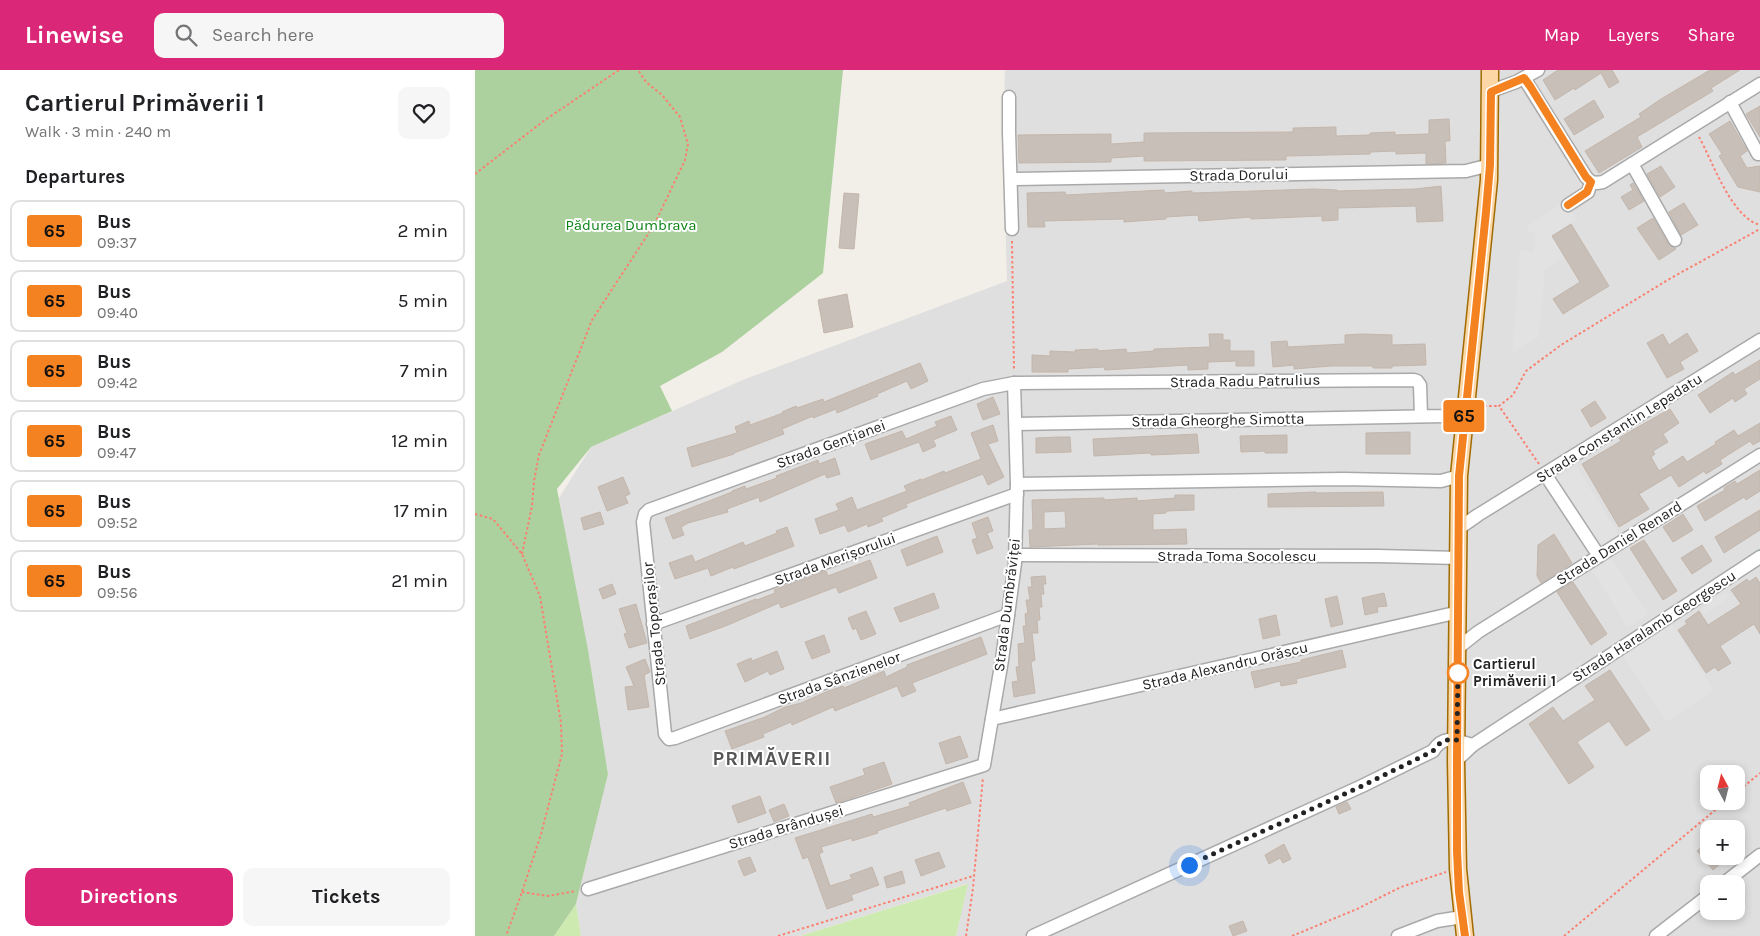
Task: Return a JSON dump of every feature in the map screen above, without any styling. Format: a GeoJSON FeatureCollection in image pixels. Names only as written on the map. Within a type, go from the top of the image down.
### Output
{"type":"FeatureCollection","features":[{"type":"Feature","properties":{"kind":"main road"},"geometry":{"type":"LineString","coordinates":[[1465,936],[1458,869],[1458,510],[1489,173],[1490,79]]}},
{"type":"Feature","properties":{"kind":"street"},"geometry":{"type":"LineString","coordinates":[[1490,79],[1517,79],[1537,70]]}},
{"type":"Feature","properties":{"kind":"street"},"geometry":{"type":"LineString","coordinates":[[1517,79],[1586,177],[1591,182],[1597,183],[1603,182],[1760,84]]}},
{"type":"Feature","properties":{"kind":"street"},"geometry":{"type":"LineString","coordinates":[[1009,97],[1012,229]]}},
{"type":"Feature","properties":{"kind":"street"},"geometry":{"type":"LineString","coordinates":[[1730,102],[1758,154]]}},
{"type":"Feature","properties":{"kind":"street"},"geometry":{"type":"LineString","coordinates":[[1631,164],[1675,240]]}},
{"type":"Feature","properties":{"kind":"street","name":"Strada Dorului"},"geometry":{"type":"LineString","coordinates":[[1011,179],[1466,171],[1489,173]]}},
{"type":"Feature","properties":{"kind":"street"},"geometry":{"type":"LineString","coordinates":[[1568,205],[1587,192],[1591,182]]}},
{"type":"Feature","properties":{"kind":"street","name":"Strada Constantin Lepadatu"},"geometry":{"type":"LineString","coordinates":[[1458,529],[1760,340]]}},
{"type":"Feature","properties":{"kind":"street","name":"Strada Radu Patrulius"},"geometry":{"type":"LineString","coordinates":[[1014,383],[1414,380],[1420,385],[1421,416]]}},
{"type":"Feature","properties":{"kind":"street","name":"Strada Dumbrăviței"},"geometry":{"type":"LineString","coordinates":[[984,765],[1008,615],[1015,555],[1017,489],[1014,383]]}},
{"type":"Feature","properties":{"kind":"street","name":"Strada Gențianei"},"geometry":{"type":"LineString","coordinates":[[649,510],[983,388],[1014,383]]}},
{"type":"Feature","properties":{"kind":"street"},"geometry":{"type":"LineString","coordinates":[[1421,416],[1445,416],[1468,413]]}},
{"type":"Feature","properties":{"kind":"street","name":"Strada Gheorghe Simotta"},"geometry":{"type":"LineString","coordinates":[[1016,424],[1421,416]]}},
{"type":"Feature","properties":{"kind":"street","name":"Strada Daniel Renard"},"geometry":{"type":"LineString","coordinates":[[1458,648],[1478,632],[1760,455]]}},
{"type":"Feature","properties":{"kind":"street"},"geometry":{"type":"LineString","coordinates":[[1545,474],[1599,556]]}},
{"type":"Feature","properties":{"kind":"street","name":"Strada Merișorului"},"geometry":{"type":"LineString","coordinates":[[653,624],[1017,489],[1343,479],[1459,483]]}},
{"type":"Feature","properties":{"kind":"street","name":"Strada Toporașilor"},"geometry":{"type":"LineString","coordinates":[[649,510],[645,514],[643,522],[665,734],[669,739]]}},
{"type":"Feature","properties":{"kind":"street"},"geometry":{"type":"LineString","coordinates":[[1458,510],[1478,515]]}},
{"type":"Feature","properties":{"kind":"street","name":"Strada Toma Socolescu"},"geometry":{"type":"LineString","coordinates":[[1015,555],[1459,558]]}},
{"type":"Feature","properties":{"kind":"street","name":"Strada Haralamb Georgescu"},"geometry":{"type":"LineString","coordinates":[[1457,760],[1473,745],[1760,557]]}},
{"type":"Feature","properties":{"kind":"street","name":"Strada Alexandru Orăscu"},"geometry":{"type":"LineString","coordinates":[[992,719],[1459,612]]}},
{"type":"Feature","properties":{"kind":"street","name":"Strada Sânzienelor"},"geometry":{"type":"LineString","coordinates":[[669,739],[1008,615]]}},
{"type":"Feature","properties":{"kind":"street"},"geometry":{"type":"LineString","coordinates":[[1459,631],[1478,632]]}},
{"type":"Feature","properties":{"kind":"street"},"geometry":{"type":"LineString","coordinates":[[1033,936],[1362,786],[1433,751],[1438,743],[1447,740],[1457,740],[1473,745]]}},
{"type":"Feature","properties":{"kind":"street","name":"Strada Brândușei"},"geometry":{"type":"LineString","coordinates":[[588,889],[984,765]]}},
{"type":"Feature","properties":{"kind":"street"},"geometry":{"type":"LineString","coordinates":[[1734,875],[1760,855]]}},
{"type":"Feature","properties":{"kind":"street"},"geometry":{"type":"LineString","coordinates":[[1656,936],[1700,902]]}},
{"type":"Feature","properties":{"kind":"street"},"geometry":{"type":"LineString","coordinates":[[1399,936],[1437,920],[1462,917]]}},
{"type":"Feature","properties":{"kind":"path"},"geometry":{"type":"LineString","coordinates":[[475,174],[545,120],[619,70]]}},
{"type":"Feature","properties":{"kind":"path"},"geometry":{"type":"LineString","coordinates":[[522,554],[533,506],[534,481],[539,455],[592,320],[654,225],[685,160],[688,144],[680,116],[662,94],[646,82],[638,70]]}},
{"type":"Feature","properties":{"kind":"path"},"geometry":{"type":"LineString","coordinates":[[1693,126],[1734,204],[1753,223],[1760,225]]}},
{"type":"Feature","properties":{"kind":"path"},"geometry":{"type":"LineString","coordinates":[[1012,229],[1014,383]]}},
{"type":"Feature","properties":{"kind":"path"},"geometry":{"type":"LineString","coordinates":[[1468,413],[1485,406],[1499,406],[1513,395],[1526,371],[1555,349],[1671,278],[1760,229]]}},
{"type":"Feature","properties":{"kind":"path"},"geometry":{"type":"LineString","coordinates":[[1499,406],[1545,474]]}},
{"type":"Feature","properties":{"kind":"path"},"geometry":{"type":"LineString","coordinates":[[475,514],[493,519],[522,554],[540,596],[561,724],[562,754],[541,834],[523,892],[506,936]]}},
{"type":"Feature","properties":{"kind":"path"},"geometry":{"type":"LineString","coordinates":[[966,936],[984,765]]}},
{"type":"Feature","properties":{"kind":"path"},"geometry":{"type":"LineString","coordinates":[[1745,786],[1760,773]]}},
{"type":"Feature","properties":{"kind":"path"},"geometry":{"type":"LineString","coordinates":[[1564,936],[1715,810]]}},
{"type":"Feature","properties":{"kind":"path"},"geometry":{"type":"LineString","coordinates":[[1292,936],[1357,909],[1401,887],[1458,869]]}},
{"type":"Feature","properties":{"kind":"path"},"geometry":{"type":"LineString","coordinates":[[778,936],[973,876]]}},
{"type":"Feature","properties":{"kind":"path"},"geometry":{"type":"LineString","coordinates":[[523,892],[548,896],[588,889]]}},
{"type":"Feature","properties":{"kind":"shaded area"},"geometry":{"type":"Polygon","coordinates":[[[1005,70],[1760,70],[1760,936],[956,936],[967,884],[800,936],[581,936],[576,904],[608,773],[559,498],[591,447],[745,379],[1007,281],[1003,140],[1005,70]]]}},
{"type":"Feature","properties":{"kind":"shaded area"},"geometry":{"type":"Polygon","coordinates":[[[1566,201],[1577,220],[1552,236],[1565,257],[1545,269],[1539,337],[1512,353],[1520,251],[1534,251],[1535,233],[1527,232],[1528,225],[1566,201]]]}},
{"type":"Feature","properties":{"kind":"shaded area"},"geometry":{"type":"Polygon","coordinates":[[[1576,466],[1620,536],[1599,549],[1555,479],[1576,466]]]}},
{"type":"Feature","properties":{"kind":"shaded area"},"geometry":{"type":"Polygon","coordinates":[[[1612,558],[1648,614],[1628,627],[1592,571],[1612,558]]]}},
{"type":"Feature","properties":{"kind":"shaded area"},"geometry":{"type":"Polygon","coordinates":[[[1726,591],[1730,597],[1705,614],[1701,609],[1726,591]]]}},
{"type":"Feature","properties":{"kind":"shaded area"},"geometry":{"type":"Polygon","coordinates":[[[1671,623],[1714,691],[1666,722],[1622,654],[1671,623]]]}},
{"type":"Feature","properties":{"kind":"green space","name":"Pădurea Dumbrava"},"geometry":{"type":"Polygon","coordinates":[[[475,70],[843,70],[823,273],[722,352],[660,386],[672,411],[591,447],[557,489],[588,650],[608,774],[576,904],[554,936],[475,936],[475,70]]]}},
{"type":"Feature","properties":{"kind":"green space"},"geometry":{"type":"Polygon","coordinates":[[[968,884],[956,936],[800,936],[968,884]]]}},
{"type":"Feature","properties":{"kind":"green space"},"geometry":{"type":"Polygon","coordinates":[[[576,904],[581,936],[554,936],[576,904]]]}},
{"type":"Feature","properties":{"kind":"building"},"geometry":{"type":"Polygon","coordinates":[[[1558,70],[1612,70],[1619,82],[1609,88],[1601,73],[1555,100],[1543,80],[1558,70]]]}},
{"type":"Feature","properties":{"kind":"building"},"geometry":{"type":"Polygon","coordinates":[[[1710,70],[1740,70],[1711,88],[1713,91],[1637,137],[1642,147],[1599,173],[1585,151],[1641,117],[1639,114],[1661,99],[1710,70]]]}},
{"type":"Feature","properties":{"kind":"building"},"geometry":{"type":"Polygon","coordinates":[[[1594,100],[1604,117],[1574,135],[1564,119],[1594,100]]]}},
{"type":"Feature","properties":{"kind":"building"},"geometry":{"type":"Polygon","coordinates":[[[1760,106],[1760,137],[1746,114],[1760,106]]]}},
{"type":"Feature","properties":{"kind":"building"},"geometry":{"type":"Polygon","coordinates":[[[1449,119],[1450,141],[1445,141],[1446,163],[1426,164],[1426,153],[1396,154],[1396,151],[1370,152],[1370,154],[1286,156],[1286,160],[1144,161],[1144,156],[1111,158],[1111,162],[1019,163],[1018,135],[1111,134],[1111,144],[1144,142],[1144,133],[1293,132],[1293,128],[1336,127],[1336,136],[1395,132],[1395,135],[1429,134],[1429,120],[1449,119]]]}},
{"type":"Feature","properties":{"kind":"building"},"geometry":{"type":"Polygon","coordinates":[[[1730,121],[1747,151],[1740,156],[1747,168],[1760,166],[1760,192],[1738,187],[1719,156],[1722,154],[1709,134],[1730,121]]]}},
{"type":"Feature","properties":{"kind":"building"},"geometry":{"type":"Polygon","coordinates":[[[1661,166],[1675,187],[1660,197],[1647,174],[1661,166]]]}},
{"type":"Feature","properties":{"kind":"building"},"geometry":{"type":"Polygon","coordinates":[[[1633,183],[1644,201],[1629,210],[1621,197],[1633,190],[1630,185],[1633,183]]]}},
{"type":"Feature","properties":{"kind":"building"},"geometry":{"type":"Polygon","coordinates":[[[1441,186],[1443,221],[1417,222],[1416,206],[1338,208],[1338,220],[1322,221],[1322,216],[1251,219],[1251,217],[1199,221],[1198,215],[1124,222],[1124,219],[1044,221],[1045,227],[1028,227],[1027,193],[1065,192],[1066,195],[1164,190],[1164,193],[1314,189],[1337,191],[1415,189],[1441,186]]]}},
{"type":"Feature","properties":{"kind":"building"},"geometry":{"type":"Polygon","coordinates":[[[844,193],[859,194],[854,249],[839,248],[844,193]]]}},
{"type":"Feature","properties":{"kind":"building"},"geometry":{"type":"Polygon","coordinates":[[[1684,203],[1698,225],[1681,235],[1669,212],[1684,203]]]}},
{"type":"Feature","properties":{"kind":"building"},"geometry":{"type":"Polygon","coordinates":[[[1653,218],[1668,244],[1676,249],[1659,260],[1637,228],[1653,218]]]}},
{"type":"Feature","properties":{"kind":"building"},"geometry":{"type":"Polygon","coordinates":[[[1571,224],[1609,286],[1563,314],[1553,299],[1580,282],[1552,236],[1571,224]]]}},
{"type":"Feature","properties":{"kind":"building"},"geometry":{"type":"Polygon","coordinates":[[[847,294],[853,327],[824,333],[818,300],[847,294]]]}},
{"type":"Feature","properties":{"kind":"building"},"geometry":{"type":"Polygon","coordinates":[[[1687,333],[1698,351],[1680,362],[1684,369],[1667,378],[1647,343],[1663,334],[1669,345],[1687,333]]]}},
{"type":"Feature","properties":{"kind":"building"},"geometry":{"type":"Polygon","coordinates":[[[1209,334],[1223,334],[1223,340],[1230,340],[1230,351],[1254,351],[1254,366],[1236,366],[1236,361],[1208,362],[1208,369],[1188,370],[1188,365],[1105,370],[1104,367],[1068,369],[1068,372],[1032,372],[1032,355],[1050,356],[1050,351],[1075,352],[1075,350],[1126,349],[1127,353],[1154,351],[1154,349],[1210,347],[1209,334]]]}},
{"type":"Feature","properties":{"kind":"building"},"geometry":{"type":"Polygon","coordinates":[[[1345,335],[1392,335],[1392,345],[1425,344],[1426,365],[1392,366],[1392,368],[1331,366],[1294,369],[1294,365],[1273,367],[1271,342],[1287,341],[1288,347],[1345,344],[1345,335]]]}},
{"type":"Feature","properties":{"kind":"building"},"geometry":{"type":"Polygon","coordinates":[[[1760,360],[1760,379],[1744,389],[1747,394],[1735,402],[1733,398],[1710,413],[1698,395],[1733,372],[1735,375],[1760,360]]]}},
{"type":"Feature","properties":{"kind":"building"},"geometry":{"type":"Polygon","coordinates":[[[920,363],[928,381],[911,389],[907,381],[877,394],[878,396],[837,413],[836,409],[813,418],[813,416],[782,429],[784,434],[734,454],[692,467],[687,448],[737,433],[735,427],[749,421],[750,425],[783,413],[796,406],[797,408],[823,399],[824,402],[920,363]]]}},
{"type":"Feature","properties":{"kind":"building"},"geometry":{"type":"Polygon","coordinates":[[[993,397],[1000,414],[983,420],[977,404],[993,397]]]}},
{"type":"Feature","properties":{"kind":"building"},"geometry":{"type":"Polygon","coordinates":[[[1595,401],[1606,418],[1591,427],[1581,410],[1595,401]]]}},
{"type":"Feature","properties":{"kind":"building"},"geometry":{"type":"Polygon","coordinates":[[[1670,409],[1679,423],[1663,434],[1668,442],[1653,451],[1655,454],[1651,457],[1659,471],[1683,456],[1687,462],[1734,430],[1738,436],[1760,423],[1760,441],[1753,445],[1750,441],[1720,460],[1722,464],[1706,474],[1704,471],[1679,487],[1671,475],[1639,494],[1649,509],[1619,527],[1582,464],[1621,441],[1619,438],[1670,409]]]}},
{"type":"Feature","properties":{"kind":"building"},"geometry":{"type":"Polygon","coordinates":[[[951,416],[957,430],[933,440],[936,446],[923,452],[919,442],[871,460],[865,444],[902,431],[906,439],[937,426],[935,422],[951,416]]]}},
{"type":"Feature","properties":{"kind":"building"},"geometry":{"type":"Polygon","coordinates":[[[993,425],[998,441],[988,444],[1004,477],[988,485],[983,474],[906,504],[907,507],[881,518],[883,521],[868,527],[867,524],[848,532],[845,525],[820,534],[815,519],[839,510],[836,504],[852,497],[857,510],[907,491],[904,486],[921,479],[944,471],[945,473],[981,459],[971,433],[993,425]]]}},
{"type":"Feature","properties":{"kind":"building"},"geometry":{"type":"Polygon","coordinates":[[[1410,432],[1410,454],[1366,454],[1366,433],[1410,432]]]}},
{"type":"Feature","properties":{"kind":"building"},"geometry":{"type":"Polygon","coordinates":[[[1197,434],[1199,453],[1094,456],[1093,439],[1197,434]]]}},
{"type":"Feature","properties":{"kind":"building"},"geometry":{"type":"Polygon","coordinates":[[[1287,435],[1287,453],[1265,453],[1265,451],[1241,452],[1240,436],[1287,435]]]}},
{"type":"Feature","properties":{"kind":"building"},"geometry":{"type":"Polygon","coordinates":[[[1070,437],[1071,452],[1036,453],[1036,438],[1070,437]]]}},
{"type":"Feature","properties":{"kind":"building"},"geometry":{"type":"Polygon","coordinates":[[[835,458],[840,474],[827,478],[825,474],[760,502],[759,497],[727,509],[728,512],[688,523],[681,527],[684,535],[673,539],[665,518],[745,486],[746,489],[777,478],[776,476],[818,460],[819,464],[835,458]]]}},
{"type":"Feature","properties":{"kind":"building"},"geometry":{"type":"Polygon","coordinates":[[[1760,470],[1760,491],[1746,500],[1744,497],[1705,521],[1697,506],[1725,490],[1724,488],[1735,481],[1737,484],[1760,470]]]}},
{"type":"Feature","properties":{"kind":"building"},"geometry":{"type":"Polygon","coordinates":[[[623,477],[630,494],[625,496],[628,503],[607,511],[598,487],[623,477]]]}},
{"type":"Feature","properties":{"kind":"building"},"geometry":{"type":"Polygon","coordinates":[[[1383,492],[1384,506],[1268,507],[1268,494],[1383,492]]]}},
{"type":"Feature","properties":{"kind":"building"},"geometry":{"type":"Polygon","coordinates":[[[1175,495],[1194,495],[1194,510],[1166,511],[1166,513],[1153,514],[1153,530],[1186,529],[1187,544],[1098,544],[1030,547],[1029,530],[1033,530],[1032,500],[1137,498],[1137,501],[1175,498],[1175,495]],[[1065,511],[1044,512],[1044,529],[1066,528],[1065,511]]]}},
{"type":"Feature","properties":{"kind":"building"},"geometry":{"type":"Polygon","coordinates":[[[1760,510],[1760,530],[1724,553],[1715,537],[1760,510]]]}},
{"type":"Feature","properties":{"kind":"building"},"geometry":{"type":"Polygon","coordinates":[[[600,512],[604,524],[584,530],[581,518],[600,512]]]}},
{"type":"Feature","properties":{"kind":"building"},"geometry":{"type":"Polygon","coordinates":[[[1683,514],[1693,530],[1673,542],[1663,527],[1683,514]]]}},
{"type":"Feature","properties":{"kind":"building"},"geometry":{"type":"Polygon","coordinates":[[[988,517],[993,531],[987,533],[993,548],[977,554],[972,540],[977,538],[972,523],[988,517]]]}},
{"type":"Feature","properties":{"kind":"building"},"geometry":{"type":"Polygon","coordinates":[[[787,527],[794,546],[711,576],[708,568],[675,579],[669,563],[692,555],[695,562],[743,542],[745,546],[787,527]]]}},
{"type":"Feature","properties":{"kind":"building"},"geometry":{"type":"Polygon","coordinates":[[[1554,534],[1572,563],[1541,583],[1537,576],[1538,545],[1554,534]]]}},
{"type":"Feature","properties":{"kind":"building"},"geometry":{"type":"Polygon","coordinates":[[[937,536],[943,552],[907,566],[901,550],[937,536]]]}},
{"type":"Feature","properties":{"kind":"building"},"geometry":{"type":"Polygon","coordinates":[[[1644,540],[1677,591],[1663,600],[1630,548],[1644,540]]]}},
{"type":"Feature","properties":{"kind":"building"},"geometry":{"type":"Polygon","coordinates":[[[1702,545],[1712,561],[1692,574],[1681,558],[1702,545]]]}},
{"type":"Feature","properties":{"kind":"building"},"geometry":{"type":"Polygon","coordinates":[[[870,560],[877,578],[839,593],[836,587],[781,608],[779,603],[690,639],[686,626],[775,593],[774,590],[826,571],[828,576],[870,560]]]}},
{"type":"Feature","properties":{"kind":"building"},"geometry":{"type":"Polygon","coordinates":[[[1045,576],[1046,584],[1043,584],[1044,594],[1041,594],[1042,607],[1039,607],[1040,620],[1037,620],[1038,633],[1032,633],[1035,660],[1031,662],[1035,693],[1014,697],[1012,682],[1018,681],[1016,667],[1019,667],[1018,644],[1025,643],[1023,626],[1026,626],[1025,614],[1028,613],[1026,600],[1030,600],[1028,587],[1032,587],[1031,577],[1045,576]]]}},
{"type":"Feature","properties":{"kind":"building"},"geometry":{"type":"Polygon","coordinates":[[[1756,577],[1760,583],[1760,634],[1754,624],[1720,646],[1731,663],[1718,671],[1715,667],[1706,673],[1678,630],[1687,624],[1685,621],[1699,611],[1708,625],[1741,604],[1731,590],[1747,579],[1749,582],[1756,577]]]}},
{"type":"Feature","properties":{"kind":"building"},"geometry":{"type":"Polygon","coordinates":[[[1573,582],[1607,634],[1591,645],[1557,592],[1573,582]]]}},
{"type":"Feature","properties":{"kind":"building"},"geometry":{"type":"Polygon","coordinates":[[[612,584],[616,594],[603,599],[599,589],[612,584]]]}},
{"type":"Feature","properties":{"kind":"building"},"geometry":{"type":"Polygon","coordinates":[[[934,593],[939,608],[900,622],[894,608],[934,593]]]}},
{"type":"Feature","properties":{"kind":"building"},"geometry":{"type":"Polygon","coordinates":[[[1384,593],[1387,606],[1377,607],[1378,612],[1365,615],[1362,598],[1384,593]]]}},
{"type":"Feature","properties":{"kind":"building"},"geometry":{"type":"Polygon","coordinates":[[[1337,596],[1343,624],[1331,627],[1325,599],[1337,596]]]}},
{"type":"Feature","properties":{"kind":"building"},"geometry":{"type":"Polygon","coordinates":[[[636,604],[647,643],[629,648],[624,634],[627,633],[619,609],[636,604]]]}},
{"type":"Feature","properties":{"kind":"building"},"geometry":{"type":"Polygon","coordinates":[[[866,611],[876,634],[861,640],[856,628],[853,630],[848,618],[866,611]]]}},
{"type":"Feature","properties":{"kind":"building"},"geometry":{"type":"Polygon","coordinates":[[[1276,615],[1280,635],[1263,639],[1259,619],[1276,615]]]}},
{"type":"Feature","properties":{"kind":"building"},"geometry":{"type":"Polygon","coordinates":[[[824,635],[830,652],[812,659],[805,642],[824,635]]]}},
{"type":"Feature","properties":{"kind":"building"},"geometry":{"type":"Polygon","coordinates":[[[981,637],[987,654],[912,683],[916,691],[902,697],[897,686],[835,711],[833,707],[792,725],[791,722],[763,734],[764,737],[732,749],[725,731],[826,692],[843,686],[844,688],[884,671],[886,677],[907,667],[907,665],[981,637]]]}},
{"type":"Feature","properties":{"kind":"building"},"geometry":{"type":"Polygon","coordinates":[[[1342,650],[1346,667],[1296,679],[1297,683],[1281,686],[1280,681],[1255,688],[1251,672],[1301,662],[1301,660],[1342,650]]]}},
{"type":"Feature","properties":{"kind":"building"},"geometry":{"type":"Polygon","coordinates":[[[777,651],[784,669],[770,675],[768,671],[745,682],[737,664],[751,658],[752,661],[777,651]]]}},
{"type":"Feature","properties":{"kind":"building"},"geometry":{"type":"Polygon","coordinates":[[[645,659],[650,672],[644,675],[649,707],[628,710],[625,687],[634,686],[626,667],[645,659]]]}},
{"type":"Feature","properties":{"kind":"building"},"geometry":{"type":"Polygon","coordinates":[[[1610,670],[1650,730],[1626,746],[1609,721],[1577,742],[1594,767],[1569,784],[1529,724],[1553,707],[1563,721],[1595,700],[1585,686],[1610,670]]]}},
{"type":"Feature","properties":{"kind":"building"},"geometry":{"type":"Polygon","coordinates":[[[960,736],[968,757],[946,764],[939,743],[960,736]]]}},
{"type":"Feature","properties":{"kind":"building"},"geometry":{"type":"Polygon","coordinates":[[[884,762],[892,784],[836,803],[830,787],[865,775],[863,769],[884,762]]]}},
{"type":"Feature","properties":{"kind":"building"},"geometry":{"type":"Polygon","coordinates":[[[963,782],[971,803],[947,811],[946,808],[852,841],[852,838],[821,847],[823,852],[819,854],[830,886],[852,879],[850,875],[872,867],[879,885],[851,895],[853,900],[827,909],[808,857],[803,859],[795,838],[872,814],[873,817],[910,806],[909,803],[963,782]]]}},
{"type":"Feature","properties":{"kind":"building"},"geometry":{"type":"Polygon","coordinates":[[[760,796],[766,813],[738,823],[732,806],[760,796]]]}},
{"type":"Feature","properties":{"kind":"building"},"geometry":{"type":"Polygon","coordinates":[[[1347,802],[1351,809],[1339,814],[1336,807],[1347,802]]]}},
{"type":"Feature","properties":{"kind":"building"},"geometry":{"type":"Polygon","coordinates":[[[784,804],[789,816],[774,822],[769,810],[784,804]]]}},
{"type":"Feature","properties":{"kind":"building"},"geometry":{"type":"Polygon","coordinates":[[[1284,844],[1291,859],[1283,863],[1280,858],[1269,864],[1265,855],[1284,844]]]}},
{"type":"Feature","properties":{"kind":"building"},"geometry":{"type":"Polygon","coordinates":[[[939,852],[945,867],[921,876],[915,860],[939,852]]]}},
{"type":"Feature","properties":{"kind":"building"},"geometry":{"type":"Polygon","coordinates":[[[750,857],[756,871],[744,876],[738,861],[750,857]]]}},
{"type":"Feature","properties":{"kind":"building"},"geometry":{"type":"Polygon","coordinates":[[[1709,865],[1719,865],[1713,870],[1709,865]]]}},
{"type":"Feature","properties":{"kind":"building"},"geometry":{"type":"Polygon","coordinates":[[[902,871],[905,883],[887,888],[884,877],[902,871]]]}},
{"type":"Feature","properties":{"kind":"building"},"geometry":{"type":"Polygon","coordinates":[[[1243,921],[1247,931],[1233,936],[1229,926],[1243,921]]]}},
{"type":"Feature","properties":{"kind":"waterway"},"geometry":{"type":"LineString","coordinates":[[1754,554],[1760,550]]}},
{"type":"Feature","properties":{"kind":"bus line","name":"65"},"geometry":{"type":"LineString","coordinates":[[1465,936],[1459,892],[1457,851],[1459,476],[1490,165],[1491,92],[1524,78],[1530,86],[1586,177],[1591,182],[1587,192],[1568,205]]}},
{"type":"Feature","properties":{"kind":"place","name":"Cartierul Primăverii 1"},"geometry":{"type":"Point","coordinates":[1458,673]}},
{"type":"Feature","properties":{"kind":"district","name":"PRIMĂVERII"},"geometry":{"type":"Point","coordinates":[772,758]}},
{"type":"Feature","properties":{"kind":"route"},"geometry":{"type":"LineString","coordinates":[[1189,865],[1362,786],[1433,751],[1438,743],[1447,740],[1457,740],[1458,667],[1458,673]]}}]}
